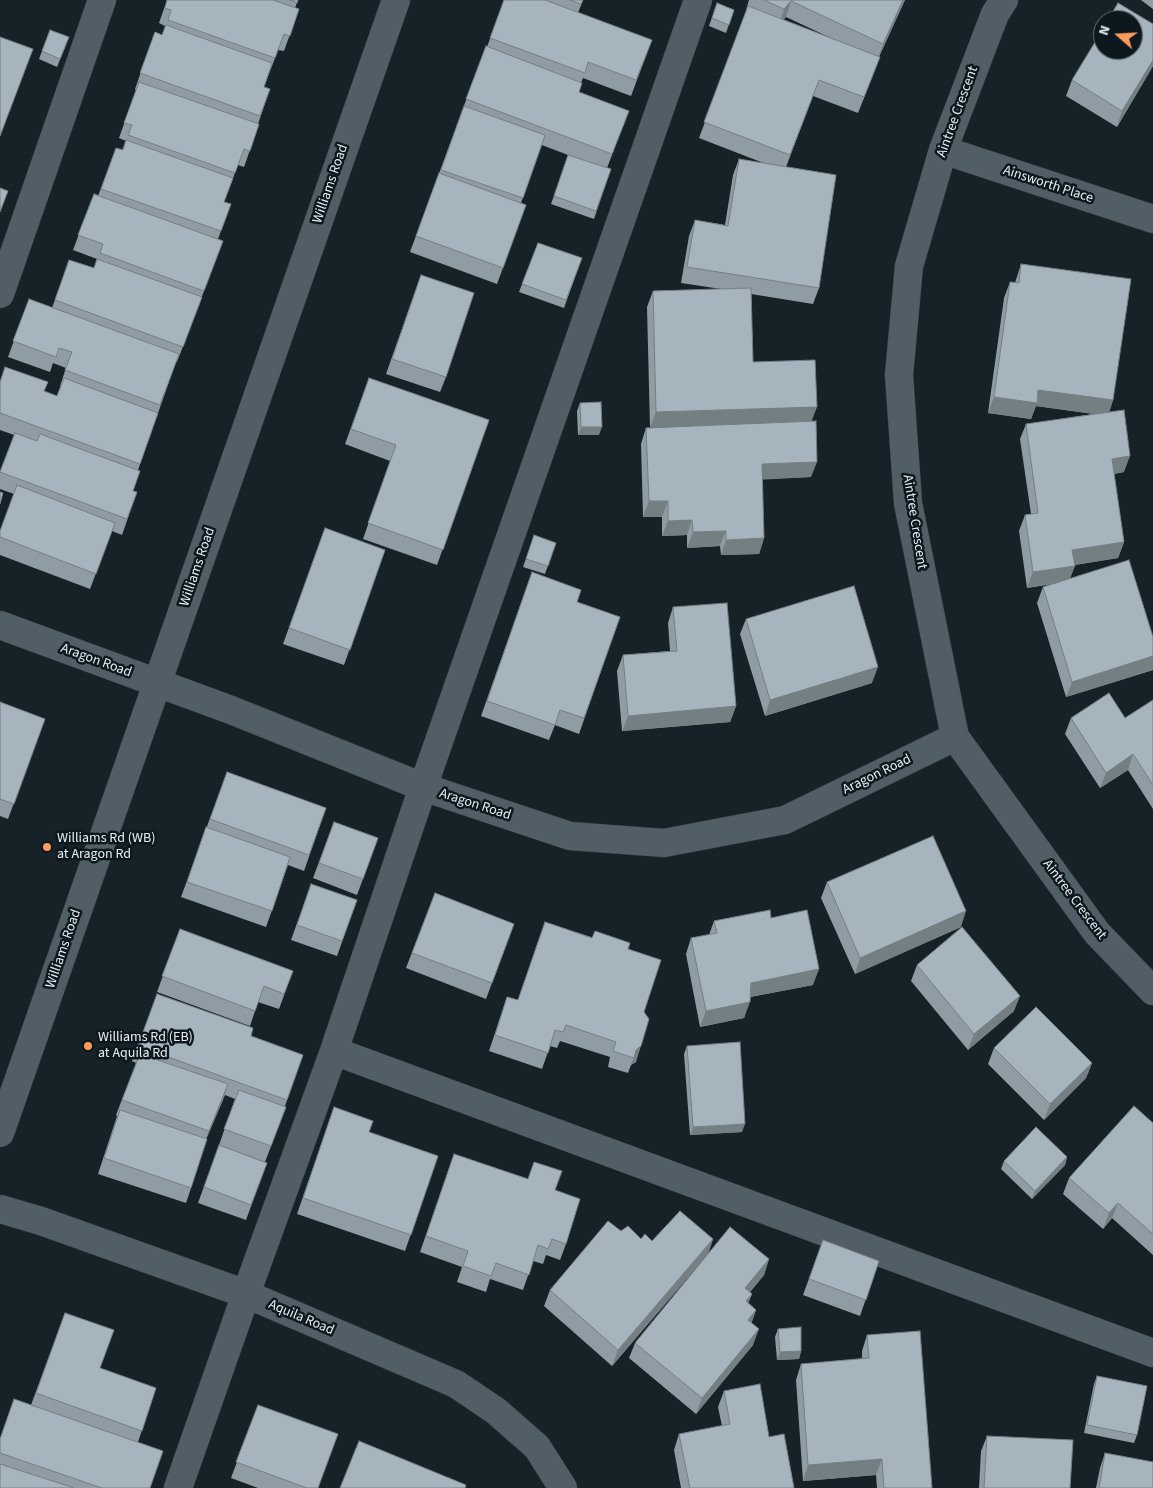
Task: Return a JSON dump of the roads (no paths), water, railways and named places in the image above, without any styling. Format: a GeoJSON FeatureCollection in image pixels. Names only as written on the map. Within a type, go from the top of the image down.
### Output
{"type":"FeatureCollection","features":[{"type":"Feature","properties":{"kind":"street"},"geometry":{"type":"LineString","coordinates":[[0,294],[102,0]]}},
{"type":"Feature","properties":{"kind":"street","name":"Williams Road"},"geometry":{"type":"LineString","coordinates":[[0,1134],[396,0]]}},
{"type":"Feature","properties":{"kind":"street"},"geometry":{"type":"LineString","coordinates":[[178,1488],[334,1051],[423,788],[698,0]]}},
{"type":"Feature","properties":{"kind":"street","name":"Aintree Crescent"},"geometry":{"type":"LineString","coordinates":[[1004,0],[995,14],[943,150],[909,266],[899,375],[908,503],[955,737],[1097,933],[1153,991]]}},
{"type":"Feature","properties":{"kind":"street","name":"Ainsworth Place"},"geometry":{"type":"LineString","coordinates":[[943,150],[1153,219]]}},
{"type":"Feature","properties":{"kind":"street","name":"Aragon Road"},"geometry":{"type":"LineString","coordinates":[[0,625],[231,710],[423,788],[570,836],[664,844],[785,820],[955,737]]}},
{"type":"Feature","properties":{"kind":"street"},"geometry":{"type":"LineString","coordinates":[[334,1051],[1153,1352]]}},
{"type":"Feature","properties":{"kind":"street","name":"Aquila Road"},"geometry":{"type":"LineString","coordinates":[[0,1209],[40,1221],[246,1294],[456,1384],[496,1411],[537,1447],[563,1488]]}},
{"type":"Feature","properties":{"kind":"place","name":"Williams Rd (WB) at Aragon Rd"},"geometry":{"type":"Point","coordinates":[47,847]}},
{"type":"Feature","properties":{"kind":"place","name":"Williams Rd (EB) at Aquila Rd"},"geometry":{"type":"Point","coordinates":[88,1046]}}]}
